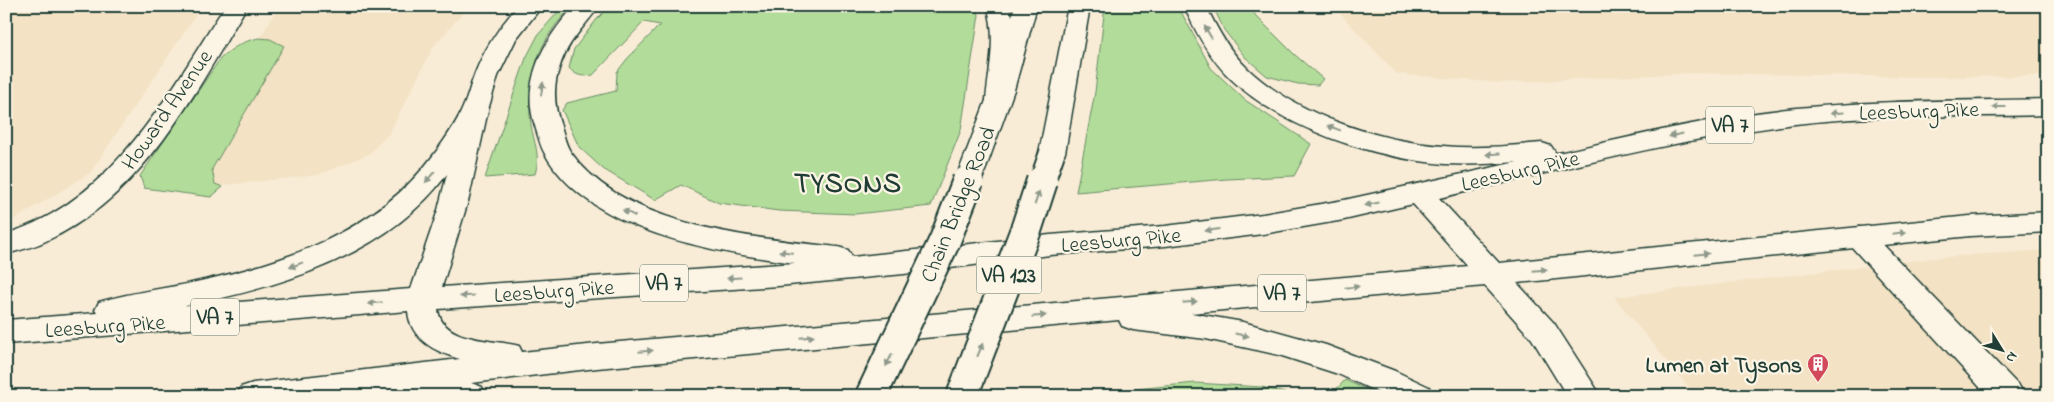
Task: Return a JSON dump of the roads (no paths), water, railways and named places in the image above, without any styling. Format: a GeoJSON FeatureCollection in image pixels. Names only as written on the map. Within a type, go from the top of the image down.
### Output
{"type":"FeatureCollection","features":[{"type":"Feature","properties":{"kind":"main road","name":"Howard Avenue"},"geometry":{"type":"LineString","coordinates":[[6,244],[42,232],[83,206],[119,175],[155,131],[236,6]]}},
{"type":"Feature","properties":{"kind":"main road"},"geometry":{"type":"LineString","coordinates":[[530,6],[510,30],[493,58],[476,107],[454,199],[423,299],[424,320],[436,334],[467,350],[505,355],[597,356]]}},
{"type":"Feature","properties":{"kind":"main road"},"geometry":{"type":"LineString","coordinates":[[588,6],[576,18],[556,45],[545,72],[540,99],[545,128],[558,156],[581,182],[611,204],[640,218],[677,231],[783,252],[904,263]]}},
{"type":"Feature","properties":{"kind":"main road"},"geometry":{"type":"LineString","coordinates":[[998,6],[1002,38],[998,100]]}},
{"type":"Feature","properties":{"kind":"main road","name":"Chain Bridge Road"},"geometry":{"type":"LineString","coordinates":[[872,396],[945,240],[998,100],[1026,6]]}},
{"type":"Feature","properties":{"kind":"main road","name":"VA 123"},"geometry":{"type":"LineString","coordinates":[[962,396],[1027,228],[1052,154],[1078,6]]}},
{"type":"Feature","properties":{"kind":"main road"},"geometry":{"type":"LineString","coordinates":[[1195,6],[1221,53],[1261,91],[1294,110],[1330,127],[1371,142],[1413,151],[1460,156],[1611,148]]}},
{"type":"Feature","properties":{"kind":"main road"},"geometry":{"type":"LineString","coordinates":[[6,331],[244,282],[296,266],[339,246],[376,225],[405,203],[428,180],[448,154],[476,107]]}},
{"type":"Feature","properties":{"kind":"main road","name":"Leesburg Pike"},"geometry":{"type":"LineString","coordinates":[[6,331],[769,275],[904,263],[1050,245],[1165,236],[1263,224],[1420,194],[1611,148],[1704,129],[1796,116],[1874,111],[2048,107]]}},
{"type":"Feature","properties":{"kind":"main road"},"geometry":{"type":"LineString","coordinates":[[1420,194],[1543,331],[1585,396]]}},
{"type":"Feature","properties":{"kind":"main road","name":"VA 7"},"geometry":{"type":"LineString","coordinates":[[253,396],[597,356],[1492,274],[1970,226],[2048,222]]}},
{"type":"Feature","properties":{"kind":"main road"},"geometry":{"type":"LineString","coordinates":[[1858,237],[2008,396]]}},
{"type":"Feature","properties":{"kind":"main road"},"geometry":{"type":"LineString","coordinates":[[1072,313],[1139,318],[1209,328],[1280,343],[1331,358],[1392,382],[1417,396]]}},
{"type":"Feature","properties":{"kind":"main road"},"geometry":{"type":"LineString","coordinates":[[368,382],[470,396]]}},
{"type":"Feature","properties":{"kind":"place","name":"Lumen at Tysons"},"geometry":{"type":"Point","coordinates":[1818,383]}},
{"type":"Feature","properties":{"kind":"district","name":"TYSONS"},"geometry":{"type":"Point","coordinates":[848,182]}}]}
